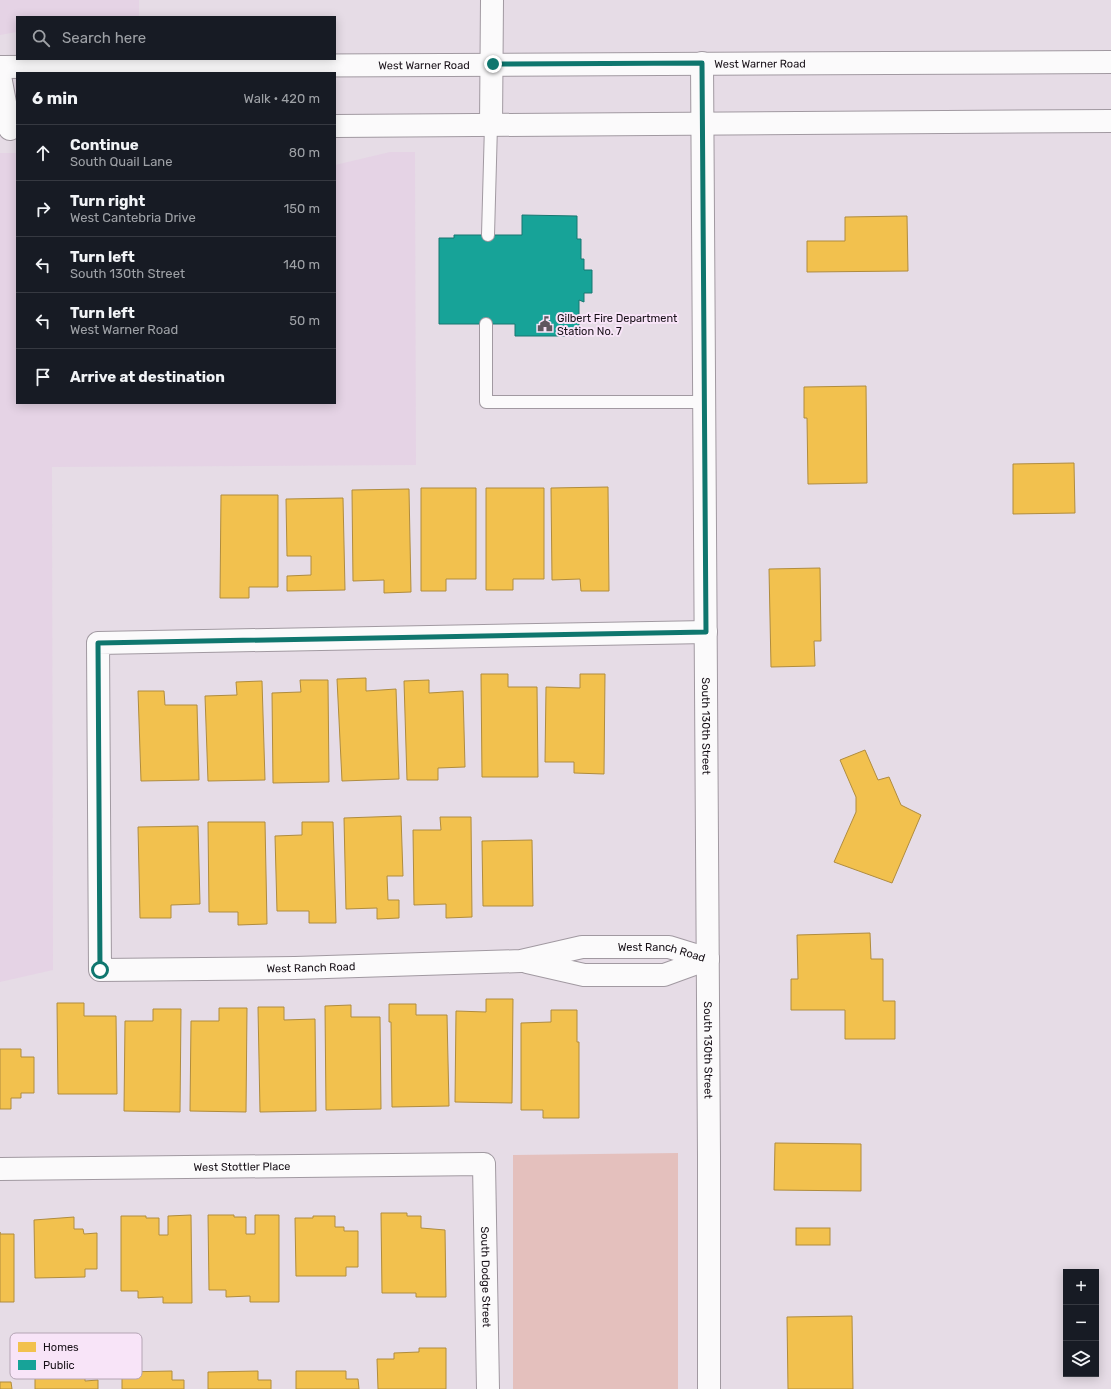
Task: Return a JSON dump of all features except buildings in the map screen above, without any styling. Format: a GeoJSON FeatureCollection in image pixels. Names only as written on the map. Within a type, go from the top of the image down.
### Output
{"type":"FeatureCollection","features":[{"type":"Feature","properties":{"kind":"street"},"geometry":{"type":"LineString","coordinates":[[491,125],[493,64],[492,0]]}},
{"type":"Feature","properties":{"kind":"street","name":"West Warner Road"},"geometry":{"type":"LineString","coordinates":[[0,67],[1111,62]]}},
{"type":"Feature","properties":{"kind":"street","name":"South 130th Street"},"geometry":{"type":"LineString","coordinates":[[702,63],[708,959],[709,1389]]}},
{"type":"Feature","properties":{"kind":"street"},"geometry":{"type":"LineString","coordinates":[[0,76],[9,129]]}},
{"type":"Feature","properties":{"kind":"street"},"geometry":{"type":"LineString","coordinates":[[336,126],[1111,121]]}},
{"type":"Feature","properties":{"kind":"street","name":"West Ranch Road"},"geometry":{"type":"LineString","coordinates":[[706,632],[472,635],[293,642],[98,643],[100,970],[295,968],[522,961],[582,947],[669,947],[708,959]]}},
{"type":"Feature","properties":{"kind":"street","name":"West Stottler Place"},"geometry":{"type":"LineString","coordinates":[[0,1169],[484,1164]]}},
{"type":"Feature","properties":{"kind":"street","name":"South Dodge Street"},"geometry":{"type":"LineString","coordinates":[[484,1164],[488,1389]]}},
{"type":"Feature","properties":{"kind":"lane"},"geometry":{"type":"LineString","coordinates":[[488,235],[491,125]]}},
{"type":"Feature","properties":{"kind":"lane"},"geometry":{"type":"LineString","coordinates":[[486,324],[486,402],[704,402]]}},
{"type":"Feature","properties":{"kind":"shaded area"},"geometry":{"type":"Polygon","coordinates":[[[0,0],[139,0],[139,16],[16,16],[16,32],[0,35],[0,0]]]}},
{"type":"Feature","properties":{"kind":"shaded area"},"geometry":{"type":"Polygon","coordinates":[[[390,152],[415,152],[416,465],[52,467],[53,970],[0,982],[0,153],[16,153],[16,404],[336,404],[336,165],[390,152]]]}},
{"type":"Feature","properties":{"kind":"shaded area"},"geometry":{"type":"Polygon","coordinates":[[[678,1153],[678,1389],[513,1389],[513,1155],[678,1153]]]}},
{"type":"Feature","properties":{"kind":"place","name":"Gilbert Fire Department Station No. 7"},"geometry":{"type":"Point","coordinates":[545,324]}},
{"type":"Feature","properties":{"kind":"route"},"geometry":{"type":"LineString","coordinates":[[100,970],[98,643],[293,642],[472,635],[706,632],[702,63],[493,64]]}}]}
